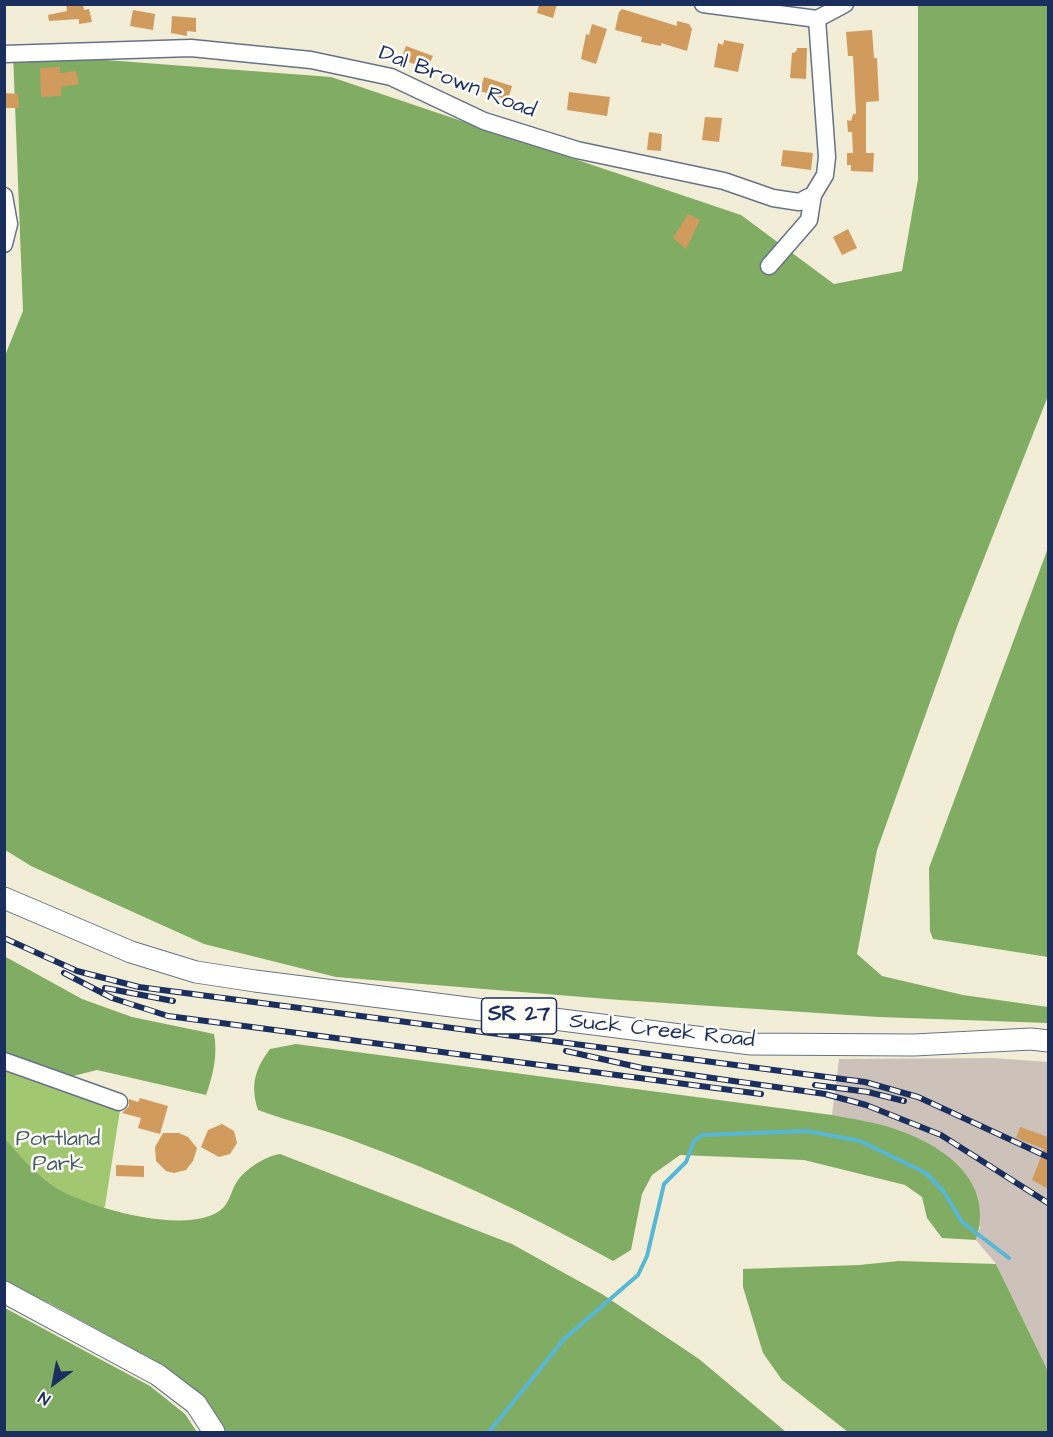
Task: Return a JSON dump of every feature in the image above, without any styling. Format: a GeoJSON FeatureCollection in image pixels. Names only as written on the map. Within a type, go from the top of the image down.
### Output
{"type":"FeatureCollection","features":[{"type":"Feature","properties":{"kind":"main road","name":"Suck Creek Road"},"geometry":{"type":"LineString","coordinates":[[4,898],[131,952],[196,972],[266,983],[751,1044],[914,1045],[1031,1039],[1048,1041]]}},
{"type":"Feature","properties":{"kind":"main road"},"geometry":{"type":"LineString","coordinates":[[4,1292],[158,1375],[196,1404],[214,1432]]}},
{"type":"Feature","properties":{"kind":"street"},"geometry":{"type":"LineString","coordinates":[[703,4],[817,18],[845,4]]}},
{"type":"Feature","properties":{"kind":"street"},"geometry":{"type":"LineString","coordinates":[[769,266],[808,220],[813,195],[825,175],[827,157],[817,18]]}},
{"type":"Feature","properties":{"kind":"street","name":"Dal Brown Road"},"geometry":{"type":"LineString","coordinates":[[4,54],[191,48],[311,60],[391,77],[484,121],[577,150],[724,181],[773,198],[799,202],[813,195]]}},
{"type":"Feature","properties":{"kind":"street"},"geometry":{"type":"LineString","coordinates":[[4,196],[9,224],[4,244]]}},
{"type":"Feature","properties":{"kind":"street"},"geometry":{"type":"LineString","coordinates":[[4,1061],[119,1102]]}},
{"type":"Feature","properties":{"kind":"shaded area"},"geometry":{"type":"Polygon","coordinates":[[[992,1058],[1048,1062],[1048,1371],[996,1264],[976,1240],[980,1227],[832,1115],[839,1059],[992,1058]]]}},
{"type":"Feature","properties":{"kind":"green space"},"geometry":{"type":"Polygon","coordinates":[[[918,5],[1048,5],[1048,396],[958,624],[877,850],[857,954],[882,976],[963,995],[1048,1007],[1048,1023],[879,1017],[620,1000],[336,977],[204,944],[31,866],[5,850],[4,358],[23,311],[13,53],[331,77],[741,215],[834,284],[902,271],[918,179],[918,5]]]}},
{"type":"Feature","properties":{"kind":"green space"},"geometry":{"type":"Polygon","coordinates":[[[1048,548],[1048,957],[933,939],[930,931],[929,868],[1048,548]]]}},
{"type":"Feature","properties":{"kind":"green space"},"geometry":{"type":"Polygon","coordinates":[[[4,956],[82,999],[132,1017],[214,1034],[214,1065],[206,1095],[97,1070],[73,1076],[5,1057],[4,956]]]}},
{"type":"Feature","properties":{"kind":"green space"},"geometry":{"type":"Polygon","coordinates":[[[296,1044],[832,1115],[887,1127],[914,1136],[931,1145],[948,1156],[961,1169],[972,1183],[978,1200],[980,1219],[976,1240],[942,1238],[927,1218],[922,1197],[905,1185],[804,1160],[680,1155],[652,1175],[642,1194],[631,1250],[613,1261],[518,1211],[421,1167],[342,1137],[258,1110],[254,1085],[261,1063],[270,1049],[296,1044]]]}},
{"type":"Feature","properties":{"kind":"green space","name":"Portland Park"},"geometry":{"type":"Polygon","coordinates":[[[4,1069],[120,1110],[105,1206],[49,1303],[5,1284],[4,1069]]]}},
{"type":"Feature","properties":{"kind":"green space"},"geometry":{"type":"Polygon","coordinates":[[[4,1138],[38,1174],[65,1193],[110,1210],[163,1220],[208,1217],[223,1208],[236,1183],[246,1171],[263,1160],[280,1154],[512,1244],[602,1294],[699,1359],[786,1432],[226,1432],[204,1397],[164,1366],[49,1303],[5,1284],[4,1138]]]}},
{"type":"Feature","properties":{"kind":"green space"},"geometry":{"type":"Polygon","coordinates":[[[899,1261],[996,1264],[1048,1371],[1048,1432],[848,1432],[782,1380],[763,1353],[743,1287],[743,1269],[859,1265],[899,1261]]]}},
{"type":"Feature","properties":{"kind":"green space"},"geometry":{"type":"Polygon","coordinates":[[[5,1308],[150,1386],[185,1414],[197,1432],[5,1432],[5,1308]]]}},
{"type":"Feature","properties":{"kind":"building"},"geometry":{"type":"Polygon","coordinates":[[[66,4],[83,4],[84,10],[89,9],[92,22],[79,24],[79,19],[49,21],[48,15],[67,11],[66,4]]]}},
{"type":"Feature","properties":{"kind":"building"},"geometry":{"type":"Polygon","coordinates":[[[539,4],[557,4],[553,18],[537,13],[539,4]]]}},
{"type":"Feature","properties":{"kind":"building"},"geometry":{"type":"Polygon","coordinates":[[[622,9],[677,26],[677,21],[689,24],[692,29],[687,51],[661,43],[661,46],[641,42],[642,37],[615,30],[619,12],[622,9]]]}},
{"type":"Feature","properties":{"kind":"building"},"geometry":{"type":"Polygon","coordinates":[[[133,10],[155,14],[153,30],[130,26],[133,10]]]}},
{"type":"Feature","properties":{"kind":"building"},"geometry":{"type":"Polygon","coordinates":[[[172,16],[196,18],[196,32],[187,31],[187,36],[171,33],[172,16]]]}},
{"type":"Feature","properties":{"kind":"building"},"geometry":{"type":"Polygon","coordinates":[[[592,24],[607,29],[596,64],[581,59],[586,34],[589,35],[592,24]]]}},
{"type":"Feature","properties":{"kind":"building"},"geometry":{"type":"Polygon","coordinates":[[[872,30],[874,58],[877,58],[879,101],[866,102],[866,153],[874,153],[873,172],[851,171],[851,165],[847,165],[847,153],[853,153],[852,132],[848,132],[847,120],[851,121],[853,114],[856,114],[853,56],[848,56],[846,32],[872,30]]]}},
{"type":"Feature","properties":{"kind":"building"},"geometry":{"type":"Polygon","coordinates":[[[724,40],[744,44],[738,72],[714,67],[718,43],[723,45],[724,40]]]}},
{"type":"Feature","properties":{"kind":"building"},"geometry":{"type":"Polygon","coordinates":[[[406,46],[433,56],[427,69],[401,59],[406,46]]]}},
{"type":"Feature","properties":{"kind":"building"},"geometry":{"type":"Polygon","coordinates":[[[797,48],[807,48],[806,79],[790,78],[792,53],[796,52],[797,48]]]}},
{"type":"Feature","properties":{"kind":"building"},"geometry":{"type":"Polygon","coordinates":[[[60,67],[60,73],[76,71],[79,84],[61,87],[61,96],[41,97],[40,68],[60,67]]]}},
{"type":"Feature","properties":{"kind":"building"},"geometry":{"type":"Polygon","coordinates":[[[484,77],[512,86],[508,100],[480,91],[484,77]]]}},
{"type":"Feature","properties":{"kind":"building"},"geometry":{"type":"Polygon","coordinates":[[[569,92],[610,97],[607,116],[567,110],[569,92]]]}},
{"type":"Feature","properties":{"kind":"building"},"geometry":{"type":"Polygon","coordinates":[[[5,93],[18,94],[19,108],[6,108],[5,93]]]}},
{"type":"Feature","properties":{"kind":"building"},"geometry":{"type":"Polygon","coordinates":[[[705,117],[722,118],[719,142],[702,140],[705,117]]]}},
{"type":"Feature","properties":{"kind":"building"},"geometry":{"type":"Polygon","coordinates":[[[649,132],[662,134],[661,151],[647,150],[649,132]]]}},
{"type":"Feature","properties":{"kind":"building"},"geometry":{"type":"Polygon","coordinates":[[[783,150],[813,153],[811,170],[781,166],[783,150]]]}},
{"type":"Feature","properties":{"kind":"building"},"geometry":{"type":"Polygon","coordinates":[[[688,214],[700,220],[686,249],[673,238],[688,214]]]}},
{"type":"Feature","properties":{"kind":"building"},"geometry":{"type":"Polygon","coordinates":[[[848,229],[857,248],[842,255],[833,237],[848,229]]]}},
{"type":"Feature","properties":{"kind":"building"},"geometry":{"type":"Polygon","coordinates":[[[140,1098],[168,1106],[160,1134],[138,1128],[141,1118],[122,1113],[129,1106],[129,1099],[138,1102],[140,1098]]]}},
{"type":"Feature","properties":{"kind":"building"},"geometry":{"type":"Polygon","coordinates":[[[222,1124],[234,1131],[237,1143],[230,1154],[219,1157],[201,1147],[208,1130],[222,1124]]]}},
{"type":"Feature","properties":{"kind":"building"},"geometry":{"type":"Polygon","coordinates":[[[1020,1127],[1048,1137],[1048,1189],[1032,1180],[1044,1149],[1016,1138],[1020,1127]]]}},
{"type":"Feature","properties":{"kind":"building"},"geometry":{"type":"Polygon","coordinates":[[[163,1133],[179,1133],[188,1137],[197,1148],[193,1161],[186,1170],[174,1173],[166,1171],[156,1161],[155,1147],[163,1133]]]}},
{"type":"Feature","properties":{"kind":"building"},"geometry":{"type":"Polygon","coordinates":[[[116,1165],[144,1166],[144,1177],[116,1176],[116,1165]]]}},
{"type":"Feature","properties":{"kind":"waterway"},"geometry":{"type":"LineString","coordinates":[[489,1432],[564,1339],[638,1275],[647,1256],[664,1184],[686,1162],[694,1141],[702,1135],[807,1131],[860,1141],[926,1173],[944,1192],[962,1222],[1009,1258]]}},
{"type":"Feature","properties":{"kind":"railway"},"geometry":{"type":"LineString","coordinates":[[4,938],[77,971],[139,987],[865,1082],[918,1097],[1048,1157]]}},
{"type":"Feature","properties":{"kind":"railway"},"geometry":{"type":"LineString","coordinates":[[64,973],[112,998],[168,1016],[761,1094]]}},
{"type":"Feature","properties":{"kind":"railway"},"geometry":{"type":"LineString","coordinates":[[105,988],[173,1001]]}},
{"type":"Feature","properties":{"kind":"railway"},"geometry":{"type":"LineString","coordinates":[[566,1051],[642,1068],[825,1094],[866,1105],[941,1135],[1048,1203]]}},
{"type":"Feature","properties":{"kind":"railway"},"geometry":{"type":"LineString","coordinates":[[815,1085],[868,1092],[904,1101]]}}]}
